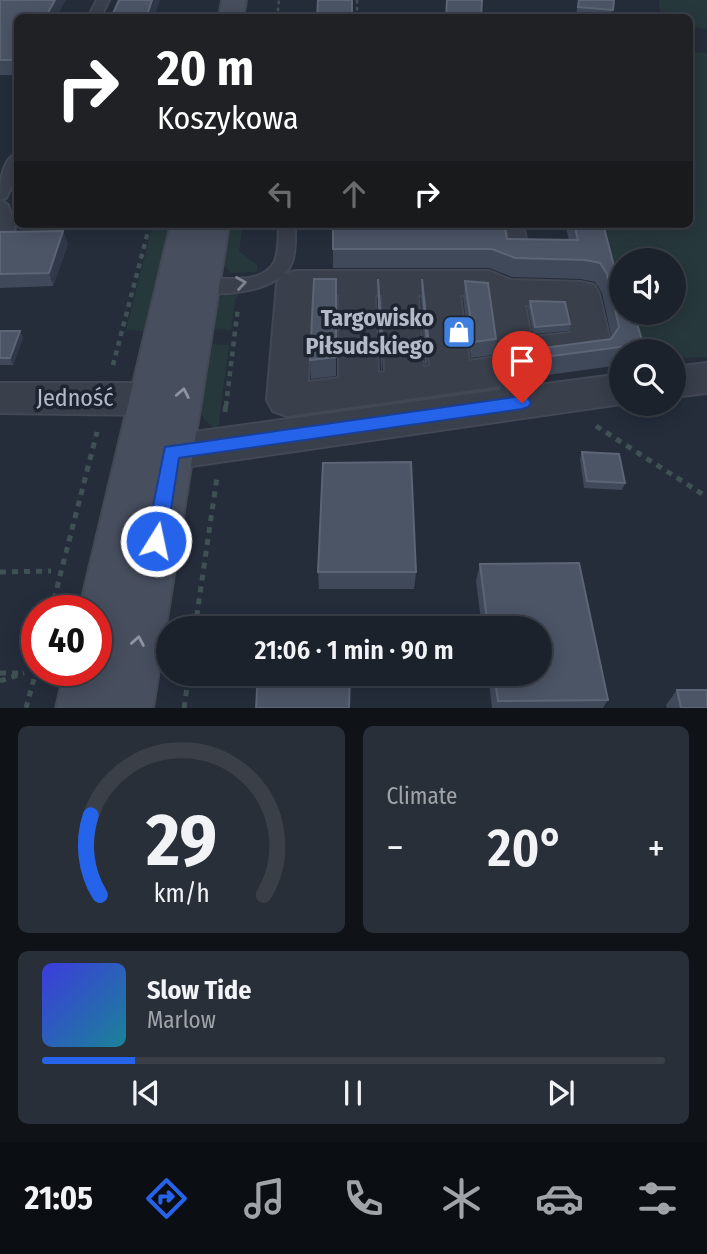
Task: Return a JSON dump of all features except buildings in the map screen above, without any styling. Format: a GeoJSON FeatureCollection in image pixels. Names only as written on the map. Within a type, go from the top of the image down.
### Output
{"type":"FeatureCollection","features":[{"type":"Feature","properties":{"kind":"street"},"geometry":{"type":"LineString","coordinates":[[126,708],[154,454],[149,398],[205,290],[188,228]]}},
{"type":"Feature","properties":{"kind":"street"},"geometry":{"type":"LineString","coordinates":[[112,595],[205,290],[213,228]]}},
{"type":"Feature","properties":{"kind":"street"},"geometry":{"type":"LineString","coordinates":[[441,282],[451,378]]}},
{"type":"Feature","properties":{"kind":"street"},"geometry":{"type":"LineString","coordinates":[[154,454],[527,381],[592,345],[581,293],[505,292],[489,283],[295,283],[287,400],[451,378],[527,381],[609,388]]}},
{"type":"Feature","properties":{"kind":"street"},"geometry":{"type":"LineString","coordinates":[[357,283],[359,391]]}},
{"type":"Feature","properties":{"kind":"street"},"geometry":{"type":"LineString","coordinates":[[399,283],[405,384]]}},
{"type":"Feature","properties":{"kind":"street"},"geometry":{"type":"LineString","coordinates":[[505,292],[527,381]]}},
{"type":"Feature","properties":{"kind":"street"},"geometry":{"type":"LineString","coordinates":[[686,380],[707,377]]}},
{"type":"Feature","properties":{"kind":"street","name":"Jedność"},"geometry":{"type":"LineString","coordinates":[[0,398],[149,398]]}},
{"type":"Feature","properties":{"kind":"street"},"geometry":{"type":"LineString","coordinates":[[83,708],[88,686]]}},
{"type":"Feature","properties":{"kind":"lane"},"geometry":{"type":"LineString","coordinates":[[0,195],[14,165]]}},
{"type":"Feature","properties":{"kind":"lane"},"geometry":{"type":"LineString","coordinates":[[0,205],[7,228]]}},
{"type":"Feature","properties":{"kind":"lane"},"geometry":{"type":"LineString","coordinates":[[205,290],[242,285],[273,274],[283,262],[287,228]]}},
{"type":"Feature","properties":{"kind":"lane"},"geometry":{"type":"LineString","coordinates":[[501,241],[518,240],[516,228]]}},
{"type":"Feature","properties":{"kind":"path"},"geometry":{"type":"LineString","coordinates":[[111,377],[149,228]]}},
{"type":"Feature","properties":{"kind":"path"},"geometry":{"type":"LineString","coordinates":[[205,290],[224,418]]}},
{"type":"Feature","properties":{"kind":"path"},"geometry":{"type":"LineString","coordinates":[[527,381],[707,497]]}},
{"type":"Feature","properties":{"kind":"path"},"geometry":{"type":"LineString","coordinates":[[55,595],[98,429]]}},
{"type":"Feature","properties":{"kind":"path"},"geometry":{"type":"LineString","coordinates":[[197,616],[217,477]]}},
{"type":"Feature","properties":{"kind":"path"},"geometry":{"type":"LineString","coordinates":[[0,572],[51,571]]}},
{"type":"Feature","properties":{"kind":"path"},"geometry":{"type":"LineString","coordinates":[[0,673],[24,673],[0,681]]}},
{"type":"Feature","properties":{"kind":"path"},"geometry":{"type":"LineString","coordinates":[[26,708],[32,686]]}},
{"type":"Feature","properties":{"kind":"path"},"geometry":{"type":"LineString","coordinates":[[184,708],[187,686]]}},
{"type":"Feature","properties":{"kind":"shaded area"},"geometry":{"type":"Polygon","coordinates":[[[659,0],[707,0],[707,29],[693,27],[693,14],[660,14],[659,0]]]}},
{"type":"Feature","properties":{"kind":"shaded area"},"geometry":{"type":"Polygon","coordinates":[[[693,52],[707,53],[707,357],[686,358],[686,339],[638,339],[634,325],[686,325],[686,248],[609,249],[602,228],[693,228],[693,52]]]}},
{"type":"Feature","properties":{"kind":"shaded area"},"geometry":{"type":"Polygon","coordinates":[[[152,228],[171,228],[147,331],[126,330],[152,228]]]}},
{"type":"Feature","properties":{"kind":"shaded area"},"geometry":{"type":"Polygon","coordinates":[[[226,228],[242,228],[239,251],[257,265],[257,272],[232,273],[220,262],[226,228]]]}},
{"type":"Feature","properties":{"kind":"shaded area"},"geometry":{"type":"Polygon","coordinates":[[[242,289],[235,300],[231,330],[208,329],[215,306],[221,297],[242,289]]]}},
{"type":"Feature","properties":{"kind":"shaded area"},"geometry":{"type":"Polygon","coordinates":[[[206,344],[229,345],[218,429],[201,414],[198,403],[206,344]]]}},
{"type":"Feature","properties":{"kind":"place","name":"Targowisko Piłsudskiego"},"geometry":{"type":"Point","coordinates":[459,332]}},
{"type":"Feature","properties":{"kind":"route"},"geometry":{"type":"LineString","coordinates":[[156,541],[172,452],[522,403]]}}]}
